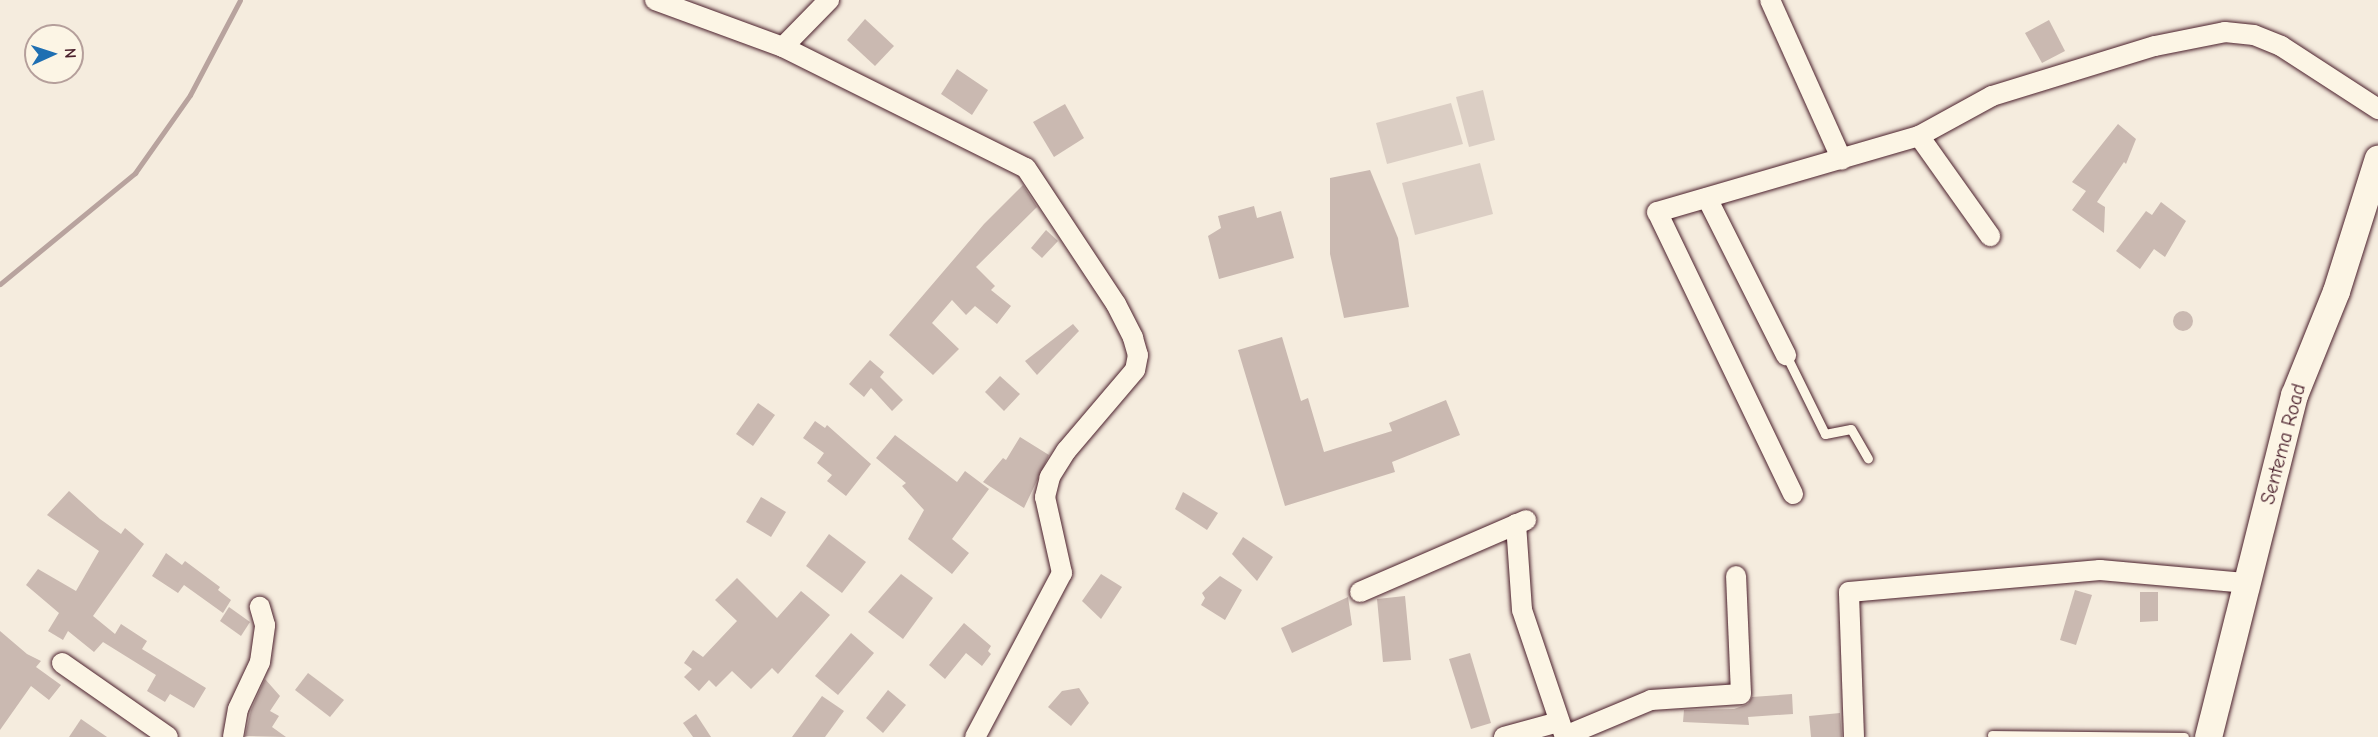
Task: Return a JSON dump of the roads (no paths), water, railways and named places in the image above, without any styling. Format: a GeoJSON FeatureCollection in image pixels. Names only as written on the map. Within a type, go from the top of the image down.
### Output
{"type":"FeatureCollection","features":[{"type":"Feature","properties":{"kind":"main road","name":"Sentema Road"},"geometry":{"type":"LineString","coordinates":[[2208,737],[2294,394],[2336,291],[2378,158]]}},
{"type":"Feature","properties":{"kind":"street"},"geometry":{"type":"LineString","coordinates":[[655,0],[783,47],[1026,168],[1116,304],[1138,355],[1135,370],[1066,451],[1050,477],[1045,497],[1062,573],[975,737]]}},
{"type":"Feature","properties":{"kind":"street"},"geometry":{"type":"LineString","coordinates":[[783,47],[829,0]]}},
{"type":"Feature","properties":{"kind":"street"},"geometry":{"type":"LineString","coordinates":[[1770,0],[1842,160]]}},
{"type":"Feature","properties":{"kind":"street"},"geometry":{"type":"LineString","coordinates":[[1793,494],[1656,212],[1919,136],[1992,96],[2155,46],[2225,32],[2254,35],[2281,46],[2378,109]]}},
{"type":"Feature","properties":{"kind":"street"},"geometry":{"type":"LineString","coordinates":[[1919,136],[1990,236]]}},
{"type":"Feature","properties":{"kind":"street"},"geometry":{"type":"LineString","coordinates":[[1707,198],[1786,355]]}},
{"type":"Feature","properties":{"kind":"street"},"geometry":{"type":"LineString","coordinates":[[1360,592],[1521,522],[1521,610],[1563,732]]}},
{"type":"Feature","properties":{"kind":"street"},"geometry":{"type":"LineString","coordinates":[[1854,737],[1849,592],[2100,570],[2247,584]]}},
{"type":"Feature","properties":{"kind":"street"},"geometry":{"type":"LineString","coordinates":[[1504,737],[1563,732],[1651,700],[1741,694],[1736,576]]}},
{"type":"Feature","properties":{"kind":"street"},"geometry":{"type":"LineString","coordinates":[[233,737],[238,709],[260,662],[265,625],[260,607]]}},
{"type":"Feature","properties":{"kind":"street"},"geometry":{"type":"LineString","coordinates":[[62,663],[168,737]]}},
{"type":"Feature","properties":{"kind":"lane"},"geometry":{"type":"LineString","coordinates":[[1786,355],[1825,434],[1851,429],[1868,458]]}},
{"type":"Feature","properties":{"kind":"lane"},"geometry":{"type":"LineString","coordinates":[[1992,735],[2184,737]]}},
{"type":"Feature","properties":{"kind":"waterway"},"geometry":{"type":"LineString","coordinates":[[0,284],[135,173],[190,95],[240,0]]}}]}
